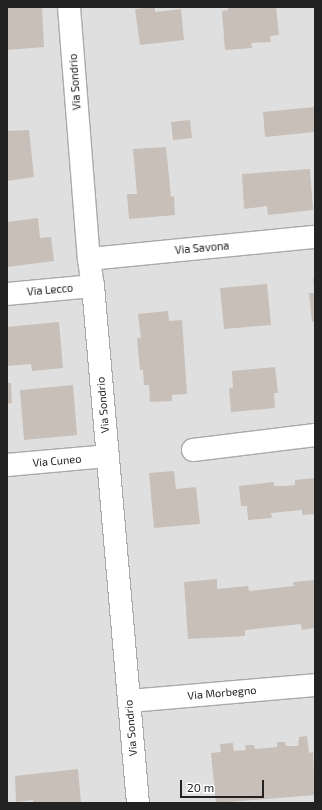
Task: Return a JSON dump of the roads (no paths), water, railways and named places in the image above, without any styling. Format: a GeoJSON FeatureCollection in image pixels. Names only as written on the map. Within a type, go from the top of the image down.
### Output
{"type":"FeatureCollection","features":[{"type":"Feature","properties":{"kind":"street","name":"Via Sondrio"},"geometry":{"type":"LineString","coordinates":[[69,7],[89,259],[93,286],[138,803]]}},
{"type":"Feature","properties":{"kind":"street","name":"Via Savona"},"geometry":{"type":"LineString","coordinates":[[89,259],[315,237]]}},
{"type":"Feature","properties":{"kind":"street","name":"Via Lecco"},"geometry":{"type":"LineString","coordinates":[[7,294],[93,286]]}},
{"type":"Feature","properties":{"kind":"street"},"geometry":{"type":"LineString","coordinates":[[193,450],[315,435]]}},
{"type":"Feature","properties":{"kind":"street","name":"Via Cuneo"},"geometry":{"type":"LineString","coordinates":[[7,465],[107,456]]}},
{"type":"Feature","properties":{"kind":"street","name":"Via Morbegno"},"geometry":{"type":"LineString","coordinates":[[129,701],[315,685]]}}]}
